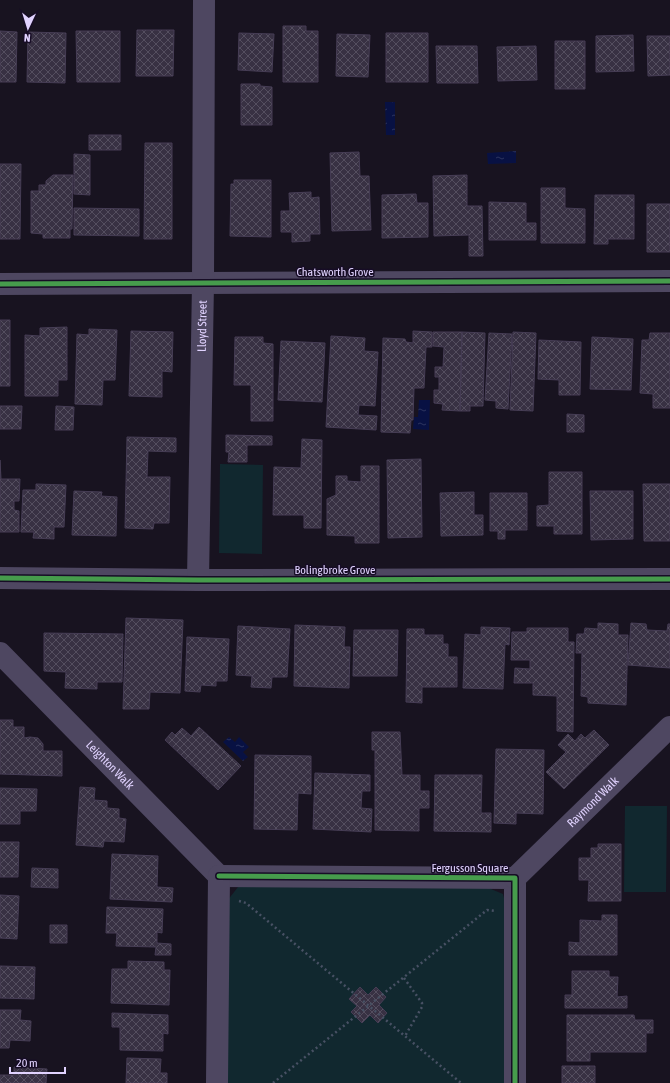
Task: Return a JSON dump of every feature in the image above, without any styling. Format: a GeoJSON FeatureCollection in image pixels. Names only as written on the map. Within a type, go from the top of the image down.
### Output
{"type":"FeatureCollection","features":[{"type":"Feature","properties":{"kind":"street","name":"Lloyd Street"},"geometry":{"type":"LineString","coordinates":[[198,580],[203,283],[204,0]]}},
{"type":"Feature","properties":{"kind":"street","name":"Chatsworth Grove"},"geometry":{"type":"LineString","coordinates":[[0,284],[670,281]]}},
{"type":"Feature","properties":{"kind":"street","name":"Bolingbroke Grove"},"geometry":{"type":"LineString","coordinates":[[0,578],[198,580],[670,580]]}},
{"type":"Feature","properties":{"kind":"street","name":"Leighton Walk"},"geometry":{"type":"LineString","coordinates":[[0,653],[219,876]]}},
{"type":"Feature","properties":{"kind":"street","name":"Raymond Walk"},"geometry":{"type":"LineString","coordinates":[[515,878],[670,727]]}},
{"type":"Feature","properties":{"kind":"street","name":"Fergusson Square"},"geometry":{"type":"LineString","coordinates":[[219,876],[515,878],[515,1083]]}},
{"type":"Feature","properties":{"kind":"street"},"geometry":{"type":"LineString","coordinates":[[217,1083],[219,876]]}},
{"type":"Feature","properties":{"kind":"path"},"geometry":{"type":"LineString","coordinates":[[235,900],[246,903],[461,1083]]}},
{"type":"Feature","properties":{"kind":"path"},"geometry":{"type":"LineString","coordinates":[[273,1083],[487,910],[499,911]]}},
{"type":"Feature","properties":{"kind":"path"},"geometry":{"type":"LineString","coordinates":[[404,978],[422,1007],[405,1036]]}},
{"type":"Feature","properties":{"kind":"shaded area"},"geometry":{"type":"Polygon","coordinates":[[[220,464],[263,465],[262,554],[219,553],[220,464]]]}},
{"type":"Feature","properties":{"kind":"shaded area"},"geometry":{"type":"Polygon","coordinates":[[[625,806],[667,806],[666,892],[624,892],[625,806]]]}},
{"type":"Feature","properties":{"kind":"shaded area"},"geometry":{"type":"Polygon","coordinates":[[[246,884],[486,887],[503,894],[508,914],[507,1083],[225,1083],[227,901],[238,887],[246,884]]]}},
{"type":"Feature","properties":{"kind":"water"},"geometry":{"type":"Polygon","coordinates":[[[385,102],[395,102],[395,135],[386,135],[385,102]]]}},
{"type":"Feature","properties":{"kind":"water"},"geometry":{"type":"Polygon","coordinates":[[[516,151],[516,163],[488,164],[487,153],[516,151]]]}},
{"type":"Feature","properties":{"kind":"water"},"geometry":{"type":"Polygon","coordinates":[[[419,400],[430,400],[429,430],[413,429],[414,417],[418,417],[419,400]]]}},
{"type":"Feature","properties":{"kind":"water"},"geometry":{"type":"Polygon","coordinates":[[[229,737],[235,742],[239,737],[249,747],[243,752],[248,757],[243,761],[223,742],[229,737]]]}},
{"type":"Feature","properties":{"kind":"building"},"geometry":{"type":"Polygon","coordinates":[[[283,26],[306,26],[306,31],[318,31],[318,82],[283,82],[283,26]]]}},
{"type":"Feature","properties":{"kind":"building"},"geometry":{"type":"Polygon","coordinates":[[[137,30],[174,30],[173,76],[136,76],[137,30]]]}},
{"type":"Feature","properties":{"kind":"building"},"geometry":{"type":"Polygon","coordinates":[[[0,31],[17,32],[16,82],[0,82],[0,31]]]}},
{"type":"Feature","properties":{"kind":"building"},"geometry":{"type":"Polygon","coordinates":[[[76,31],[120,31],[120,82],[77,82],[76,31]]]}},
{"type":"Feature","properties":{"kind":"building"},"geometry":{"type":"Polygon","coordinates":[[[28,32],[66,33],[65,83],[27,82],[28,32]]]}},
{"type":"Feature","properties":{"kind":"building"},"geometry":{"type":"Polygon","coordinates":[[[239,33],[274,34],[272,72],[238,70],[239,33]]]}},
{"type":"Feature","properties":{"kind":"building"},"geometry":{"type":"Polygon","coordinates":[[[386,33],[428,33],[428,82],[386,82],[386,33]]]}},
{"type":"Feature","properties":{"kind":"building"},"geometry":{"type":"Polygon","coordinates":[[[337,34],[370,35],[368,77],[336,76],[337,34]]]}},
{"type":"Feature","properties":{"kind":"building"},"geometry":{"type":"Polygon","coordinates":[[[633,35],[634,71],[596,72],[596,36],[633,35]]]}},
{"type":"Feature","properties":{"kind":"building"},"geometry":{"type":"Polygon","coordinates":[[[647,36],[670,36],[670,75],[648,76],[647,36]]]}},
{"type":"Feature","properties":{"kind":"building"},"geometry":{"type":"Polygon","coordinates":[[[555,41],[585,41],[585,89],[555,89],[555,41]]]}},
{"type":"Feature","properties":{"kind":"building"},"geometry":{"type":"Polygon","coordinates":[[[436,46],[477,46],[478,83],[437,83],[436,46]]]}},
{"type":"Feature","properties":{"kind":"building"},"geometry":{"type":"Polygon","coordinates":[[[536,46],[537,80],[498,81],[497,47],[536,46]]]}},
{"type":"Feature","properties":{"kind":"building"},"geometry":{"type":"Polygon","coordinates":[[[241,84],[260,84],[260,86],[272,87],[272,125],[241,125],[241,84]]]}},
{"type":"Feature","properties":{"kind":"building"},"geometry":{"type":"Polygon","coordinates":[[[89,135],[121,135],[121,150],[89,150],[89,135]]]}},
{"type":"Feature","properties":{"kind":"building"},"geometry":{"type":"Polygon","coordinates":[[[145,143],[172,143],[172,239],[144,239],[145,143]]]}},
{"type":"Feature","properties":{"kind":"building"},"geometry":{"type":"Polygon","coordinates":[[[359,152],[360,176],[369,176],[371,230],[332,231],[330,153],[359,152]]]}},
{"type":"Feature","properties":{"kind":"building"},"geometry":{"type":"Polygon","coordinates":[[[74,154],[90,155],[90,195],[74,194],[74,154]]]}},
{"type":"Feature","properties":{"kind":"building"},"geometry":{"type":"Polygon","coordinates":[[[0,164],[21,164],[20,239],[0,239],[0,164]]]}},
{"type":"Feature","properties":{"kind":"building"},"geometry":{"type":"Polygon","coordinates":[[[53,175],[73,175],[72,229],[70,229],[70,238],[43,238],[43,234],[31,233],[31,191],[39,191],[39,185],[46,185],[46,181],[53,175]]]}},
{"type":"Feature","properties":{"kind":"building"},"geometry":{"type":"Polygon","coordinates":[[[467,175],[467,206],[482,206],[483,256],[469,256],[469,235],[434,236],[433,176],[467,175]]]}},
{"type":"Feature","properties":{"kind":"building"},"geometry":{"type":"Polygon","coordinates":[[[234,180],[271,180],[271,237],[230,236],[231,184],[234,184],[234,180]]]}},
{"type":"Feature","properties":{"kind":"building"},"geometry":{"type":"Polygon","coordinates":[[[541,188],[565,188],[565,208],[585,209],[585,243],[541,243],[541,188]]]}},
{"type":"Feature","properties":{"kind":"building"},"geometry":{"type":"Polygon","coordinates":[[[311,192],[311,198],[319,197],[320,234],[310,234],[310,241],[292,242],[292,232],[281,232],[281,211],[290,211],[289,193],[311,192]]]}},
{"type":"Feature","properties":{"kind":"building"},"geometry":{"type":"Polygon","coordinates":[[[416,194],[417,203],[428,203],[428,237],[382,238],[382,195],[416,194]]]}},
{"type":"Feature","properties":{"kind":"building"},"geometry":{"type":"Polygon","coordinates":[[[595,195],[634,195],[634,239],[608,239],[608,244],[594,244],[595,195]]]}},
{"type":"Feature","properties":{"kind":"building"},"geometry":{"type":"Polygon","coordinates":[[[489,202],[526,203],[526,223],[536,223],[536,240],[489,240],[489,202]]]}},
{"type":"Feature","properties":{"kind":"building"},"geometry":{"type":"Polygon","coordinates":[[[647,204],[670,204],[670,252],[647,252],[647,204]]]}},
{"type":"Feature","properties":{"kind":"building"},"geometry":{"type":"Polygon","coordinates":[[[74,208],[139,209],[139,236],[74,235],[74,208]]]}},
{"type":"Feature","properties":{"kind":"building"},"geometry":{"type":"Polygon","coordinates":[[[0,320],[10,320],[10,386],[0,386],[0,320]]]}},
{"type":"Feature","properties":{"kind":"building"},"geometry":{"type":"Polygon","coordinates":[[[67,327],[67,380],[58,380],[58,396],[25,396],[25,335],[40,336],[40,328],[67,327]]]}},
{"type":"Feature","properties":{"kind":"building"},"geometry":{"type":"Polygon","coordinates":[[[89,329],[117,330],[115,380],[103,380],[102,405],[75,404],[77,334],[89,335],[89,329]]]}},
{"type":"Feature","properties":{"kind":"building"},"geometry":{"type":"Polygon","coordinates":[[[131,331],[173,332],[172,372],[162,371],[162,397],[129,396],[131,331]]]}},
{"type":"Feature","properties":{"kind":"building"},"geometry":{"type":"Polygon","coordinates":[[[413,331],[432,332],[432,347],[426,347],[424,388],[414,388],[413,420],[411,420],[410,433],[381,432],[383,338],[405,339],[406,342],[413,343],[413,331]]]}},
{"type":"Feature","properties":{"kind":"building"},"geometry":{"type":"Polygon","coordinates":[[[433,332],[462,332],[460,411],[442,410],[443,404],[434,403],[434,390],[439,390],[439,377],[435,377],[435,367],[443,367],[444,347],[433,346],[433,332]]]}},
{"type":"Feature","properties":{"kind":"building"},"geometry":{"type":"Polygon","coordinates":[[[462,332],[485,333],[483,406],[470,406],[470,411],[460,411],[462,332]]]}},
{"type":"Feature","properties":{"kind":"building"},"geometry":{"type":"Polygon","coordinates":[[[513,332],[536,333],[533,411],[510,410],[513,332]]]}},
{"type":"Feature","properties":{"kind":"building"},"geometry":{"type":"Polygon","coordinates":[[[489,333],[512,334],[508,409],[496,408],[496,401],[485,400],[489,333]]]}},
{"type":"Feature","properties":{"kind":"building"},"geometry":{"type":"Polygon","coordinates":[[[650,333],[670,333],[670,408],[653,408],[653,394],[640,393],[642,340],[649,340],[650,333]]]}},
{"type":"Feature","properties":{"kind":"building"},"geometry":{"type":"Polygon","coordinates":[[[331,336],[365,338],[364,351],[378,352],[375,406],[359,405],[358,415],[377,416],[376,430],[326,427],[331,336]]]}},
{"type":"Feature","properties":{"kind":"building"},"geometry":{"type":"Polygon","coordinates":[[[235,337],[263,337],[263,343],[273,344],[273,421],[251,421],[251,385],[234,385],[235,337]]]}},
{"type":"Feature","properties":{"kind":"building"},"geometry":{"type":"Polygon","coordinates":[[[592,337],[633,339],[631,390],[590,389],[592,337]]]}},
{"type":"Feature","properties":{"kind":"building"},"geometry":{"type":"Polygon","coordinates":[[[539,340],[581,342],[580,395],[559,395],[559,380],[538,379],[539,340]]]}},
{"type":"Feature","properties":{"kind":"building"},"geometry":{"type":"Polygon","coordinates":[[[281,341],[325,343],[322,402],[278,400],[281,341]]]}},
{"type":"Feature","properties":{"kind":"building"},"geometry":{"type":"Polygon","coordinates":[[[0,406],[22,406],[21,429],[0,429],[0,406]]]}},
{"type":"Feature","properties":{"kind":"building"},"geometry":{"type":"Polygon","coordinates":[[[56,406],[74,407],[73,430],[55,430],[56,406]]]}},
{"type":"Feature","properties":{"kind":"building"},"geometry":{"type":"Polygon","coordinates":[[[567,414],[584,415],[584,432],[567,432],[567,414]]]}},
{"type":"Feature","properties":{"kind":"building"},"geometry":{"type":"Polygon","coordinates":[[[226,435],[272,436],[272,445],[247,445],[247,462],[228,462],[229,452],[226,452],[226,435]]]}},
{"type":"Feature","properties":{"kind":"building"},"geometry":{"type":"Polygon","coordinates":[[[127,437],[176,438],[176,452],[148,451],[147,477],[170,477],[169,523],[154,523],[153,529],[125,528],[127,437]]]}},
{"type":"Feature","properties":{"kind":"building"},"geometry":{"type":"Polygon","coordinates":[[[302,439],[322,440],[321,528],[304,528],[304,515],[273,515],[274,467],[301,468],[302,439]]]}},
{"type":"Feature","properties":{"kind":"building"},"geometry":{"type":"Polygon","coordinates":[[[421,459],[422,537],[388,538],[387,460],[421,459]]]}},
{"type":"Feature","properties":{"kind":"building"},"geometry":{"type":"Polygon","coordinates":[[[0,460],[1,479],[20,479],[19,501],[14,501],[14,510],[19,511],[19,532],[0,532],[0,460]]]}},
{"type":"Feature","properties":{"kind":"building"},"geometry":{"type":"Polygon","coordinates":[[[361,466],[379,466],[379,543],[355,543],[355,536],[327,535],[327,499],[336,495],[336,476],[347,476],[347,481],[361,482],[361,466]]]}},
{"type":"Feature","properties":{"kind":"building"},"geometry":{"type":"Polygon","coordinates":[[[549,472],[582,472],[582,534],[554,534],[554,526],[537,526],[537,506],[549,505],[549,472]]]}},
{"type":"Feature","properties":{"kind":"building"},"geometry":{"type":"Polygon","coordinates":[[[36,484],[66,485],[64,527],[54,527],[54,539],[33,538],[34,532],[21,532],[23,490],[36,490],[36,484]]]}},
{"type":"Feature","properties":{"kind":"building"},"geometry":{"type":"Polygon","coordinates":[[[643,484],[670,484],[670,541],[644,541],[643,484]]]}},
{"type":"Feature","properties":{"kind":"building"},"geometry":{"type":"Polygon","coordinates":[[[74,491],[102,492],[101,496],[117,497],[116,536],[72,535],[74,491]]]}},
{"type":"Feature","properties":{"kind":"building"},"geometry":{"type":"Polygon","coordinates":[[[590,491],[633,491],[633,539],[591,540],[590,491]]]}},
{"type":"Feature","properties":{"kind":"building"},"geometry":{"type":"Polygon","coordinates":[[[474,492],[474,515],[483,515],[483,535],[441,536],[440,493],[474,492]]]}},
{"type":"Feature","properties":{"kind":"building"},"geometry":{"type":"Polygon","coordinates":[[[490,493],[527,493],[527,530],[505,530],[505,539],[498,539],[498,531],[490,531],[490,493]]]}},
{"type":"Feature","properties":{"kind":"building"},"geometry":{"type":"Polygon","coordinates":[[[126,618],[183,620],[180,693],[150,692],[149,709],[123,709],[126,618]]]}},
{"type":"Feature","properties":{"kind":"building"},"geometry":{"type":"Polygon","coordinates":[[[598,623],[618,624],[618,635],[628,635],[626,705],[588,703],[588,697],[581,696],[582,653],[576,653],[577,634],[584,634],[585,628],[598,629],[598,623]]]}},
{"type":"Feature","properties":{"kind":"building"},"geometry":{"type":"Polygon","coordinates":[[[631,623],[646,624],[647,630],[667,631],[668,624],[670,624],[670,668],[628,665],[631,623]]]}},
{"type":"Feature","properties":{"kind":"building"},"geometry":{"type":"Polygon","coordinates":[[[295,625],[345,627],[344,647],[350,647],[349,688],[294,686],[295,625]]]}},
{"type":"Feature","properties":{"kind":"building"},"geometry":{"type":"Polygon","coordinates":[[[238,626],[290,629],[287,677],[272,677],[271,688],[251,687],[252,676],[236,675],[238,626]]]}},
{"type":"Feature","properties":{"kind":"building"},"geometry":{"type":"Polygon","coordinates":[[[481,627],[510,628],[509,645],[505,644],[503,689],[463,688],[465,634],[481,635],[481,627]]]}},
{"type":"Feature","properties":{"kind":"building"},"geometry":{"type":"Polygon","coordinates":[[[527,628],[568,628],[568,642],[574,642],[573,732],[557,731],[557,696],[533,695],[533,683],[514,683],[515,668],[530,669],[530,660],[511,660],[512,632],[527,632],[527,628]]]}},
{"type":"Feature","properties":{"kind":"building"},"geometry":{"type":"Polygon","coordinates":[[[407,629],[424,629],[424,635],[443,635],[443,644],[448,644],[448,657],[457,657],[457,687],[422,687],[422,703],[406,702],[407,629]]]}},
{"type":"Feature","properties":{"kind":"building"},"geometry":{"type":"Polygon","coordinates":[[[354,630],[398,630],[397,676],[353,676],[354,630]]]}},
{"type":"Feature","properties":{"kind":"building"},"geometry":{"type":"Polygon","coordinates":[[[44,633],[123,634],[122,682],[97,682],[97,689],[65,688],[66,672],[44,671],[44,633]]]}},
{"type":"Feature","properties":{"kind":"building"},"geometry":{"type":"Polygon","coordinates":[[[187,637],[229,639],[227,681],[216,681],[216,686],[201,685],[200,692],[185,691],[187,637]]]}},
{"type":"Feature","properties":{"kind":"building"},"geometry":{"type":"Polygon","coordinates":[[[0,720],[13,720],[13,727],[24,727],[24,738],[38,738],[43,744],[43,751],[62,751],[62,776],[0,774],[0,720]]]}},
{"type":"Feature","properties":{"kind":"building"},"geometry":{"type":"Polygon","coordinates":[[[199,727],[241,766],[218,790],[165,740],[172,732],[175,735],[182,728],[191,736],[199,727]]]}},
{"type":"Feature","properties":{"kind":"building"},"geometry":{"type":"Polygon","coordinates":[[[594,730],[609,745],[564,789],[546,772],[566,752],[558,745],[568,734],[575,741],[581,734],[585,738],[594,730]]]}},
{"type":"Feature","properties":{"kind":"building"},"geometry":{"type":"Polygon","coordinates":[[[372,732],[400,732],[402,775],[420,775],[420,791],[429,791],[429,808],[419,808],[419,831],[375,830],[375,750],[372,750],[372,732]]]}},
{"type":"Feature","properties":{"kind":"building"},"geometry":{"type":"Polygon","coordinates":[[[496,749],[544,750],[543,814],[516,813],[516,824],[494,823],[496,749]]]}},
{"type":"Feature","properties":{"kind":"building"},"geometry":{"type":"Polygon","coordinates":[[[255,755],[311,756],[311,794],[298,793],[297,830],[254,829],[255,755]]]}},
{"type":"Feature","properties":{"kind":"building"},"geometry":{"type":"Polygon","coordinates":[[[315,773],[370,775],[370,791],[362,791],[361,808],[372,809],[371,832],[313,829],[315,773]]]}},
{"type":"Feature","properties":{"kind":"building"},"geometry":{"type":"Polygon","coordinates":[[[435,775],[482,775],[481,813],[491,813],[491,832],[434,831],[435,775]]]}},
{"type":"Feature","properties":{"kind":"building"},"geometry":{"type":"Polygon","coordinates":[[[80,787],[95,788],[94,800],[107,801],[107,808],[119,809],[119,818],[126,819],[124,842],[104,841],[103,847],[76,845],[80,787]]]}},
{"type":"Feature","properties":{"kind":"building"},"geometry":{"type":"Polygon","coordinates":[[[0,788],[37,789],[36,811],[20,811],[20,824],[0,824],[0,788]]]}},
{"type":"Feature","properties":{"kind":"building"},"geometry":{"type":"Polygon","coordinates":[[[0,842],[19,842],[18,877],[0,877],[0,842]]]}},
{"type":"Feature","properties":{"kind":"building"},"geometry":{"type":"Polygon","coordinates":[[[598,844],[621,844],[621,901],[588,901],[589,880],[579,880],[579,858],[591,858],[591,848],[598,848],[598,844]]]}},
{"type":"Feature","properties":{"kind":"building"},"geometry":{"type":"Polygon","coordinates":[[[112,854],[158,856],[157,887],[173,888],[172,902],[110,899],[112,854]]]}},
{"type":"Feature","properties":{"kind":"building"},"geometry":{"type":"Polygon","coordinates":[[[32,868],[58,869],[58,888],[31,887],[32,868]]]}},
{"type":"Feature","properties":{"kind":"building"},"geometry":{"type":"Polygon","coordinates":[[[0,895],[19,896],[17,939],[0,938],[0,895]]]}},
{"type":"Feature","properties":{"kind":"building"},"geometry":{"type":"Polygon","coordinates":[[[107,907],[163,909],[162,933],[157,932],[157,943],[171,944],[171,955],[155,955],[156,947],[116,946],[117,933],[106,933],[107,907]]]}},
{"type":"Feature","properties":{"kind":"building"},"geometry":{"type":"Polygon","coordinates":[[[602,915],[617,915],[617,955],[569,955],[569,942],[580,943],[580,920],[602,921],[602,915]]]}},
{"type":"Feature","properties":{"kind":"building"},"geometry":{"type":"Polygon","coordinates":[[[50,925],[67,925],[67,943],[50,943],[50,925]]]}},
{"type":"Feature","properties":{"kind":"building"},"geometry":{"type":"Polygon","coordinates":[[[128,961],[164,962],[164,970],[170,970],[169,1005],[111,1003],[112,969],[128,969],[128,961]]]}},
{"type":"Feature","properties":{"kind":"building"},"geometry":{"type":"Polygon","coordinates":[[[0,966],[35,967],[34,999],[0,998],[0,966]]]}},
{"type":"Feature","properties":{"kind":"building"},"geometry":{"type":"Polygon","coordinates":[[[572,971],[609,971],[609,977],[618,977],[617,997],[627,996],[627,1008],[565,1008],[565,995],[572,995],[572,971]]]}},
{"type":"Feature","properties":{"kind":"building"},"geometry":{"type":"Polygon","coordinates":[[[360,987],[368,995],[376,987],[386,997],[379,1005],[387,1013],[378,1023],[370,1015],[362,1023],[351,1012],[357,1006],[349,999],[360,987]]]}},
{"type":"Feature","properties":{"kind":"building"},"geometry":{"type":"Polygon","coordinates":[[[0,1010],[21,1010],[20,1020],[31,1021],[30,1041],[10,1040],[9,1048],[0,1048],[0,1010]]]}},
{"type":"Feature","properties":{"kind":"building"},"geometry":{"type":"Polygon","coordinates":[[[112,1013],[168,1015],[168,1034],[163,1033],[163,1051],[120,1050],[120,1027],[112,1027],[112,1013]]]}},
{"type":"Feature","properties":{"kind":"building"},"geometry":{"type":"Polygon","coordinates":[[[567,1015],[634,1015],[635,1020],[653,1020],[653,1033],[646,1033],[646,1052],[590,1052],[590,1061],[567,1061],[567,1015]]]}},
{"type":"Feature","properties":{"kind":"building"},"geometry":{"type":"Polygon","coordinates":[[[127,1058],[161,1059],[160,1073],[167,1073],[167,1083],[126,1083],[127,1058]]]}},
{"type":"Feature","properties":{"kind":"building"},"geometry":{"type":"Polygon","coordinates":[[[562,1066],[595,1066],[595,1083],[562,1083],[562,1066]]]}},
{"type":"Feature","properties":{"kind":"building"},"geometry":{"type":"Polygon","coordinates":[[[14,1067],[47,1069],[46,1083],[0,1083],[0,1075],[14,1075],[14,1067]]]}},
{"type":"Feature","properties":{"kind":"cycle path"},"geometry":{"type":"LineString","coordinates":[[0,284],[670,281]]}},
{"type":"Feature","properties":{"kind":"cycle path"},"geometry":{"type":"LineString","coordinates":[[0,578],[198,580],[670,579]]}},
{"type":"Feature","properties":{"kind":"cycle path"},"geometry":{"type":"LineString","coordinates":[[219,876],[515,878],[515,1083]]}}]}
